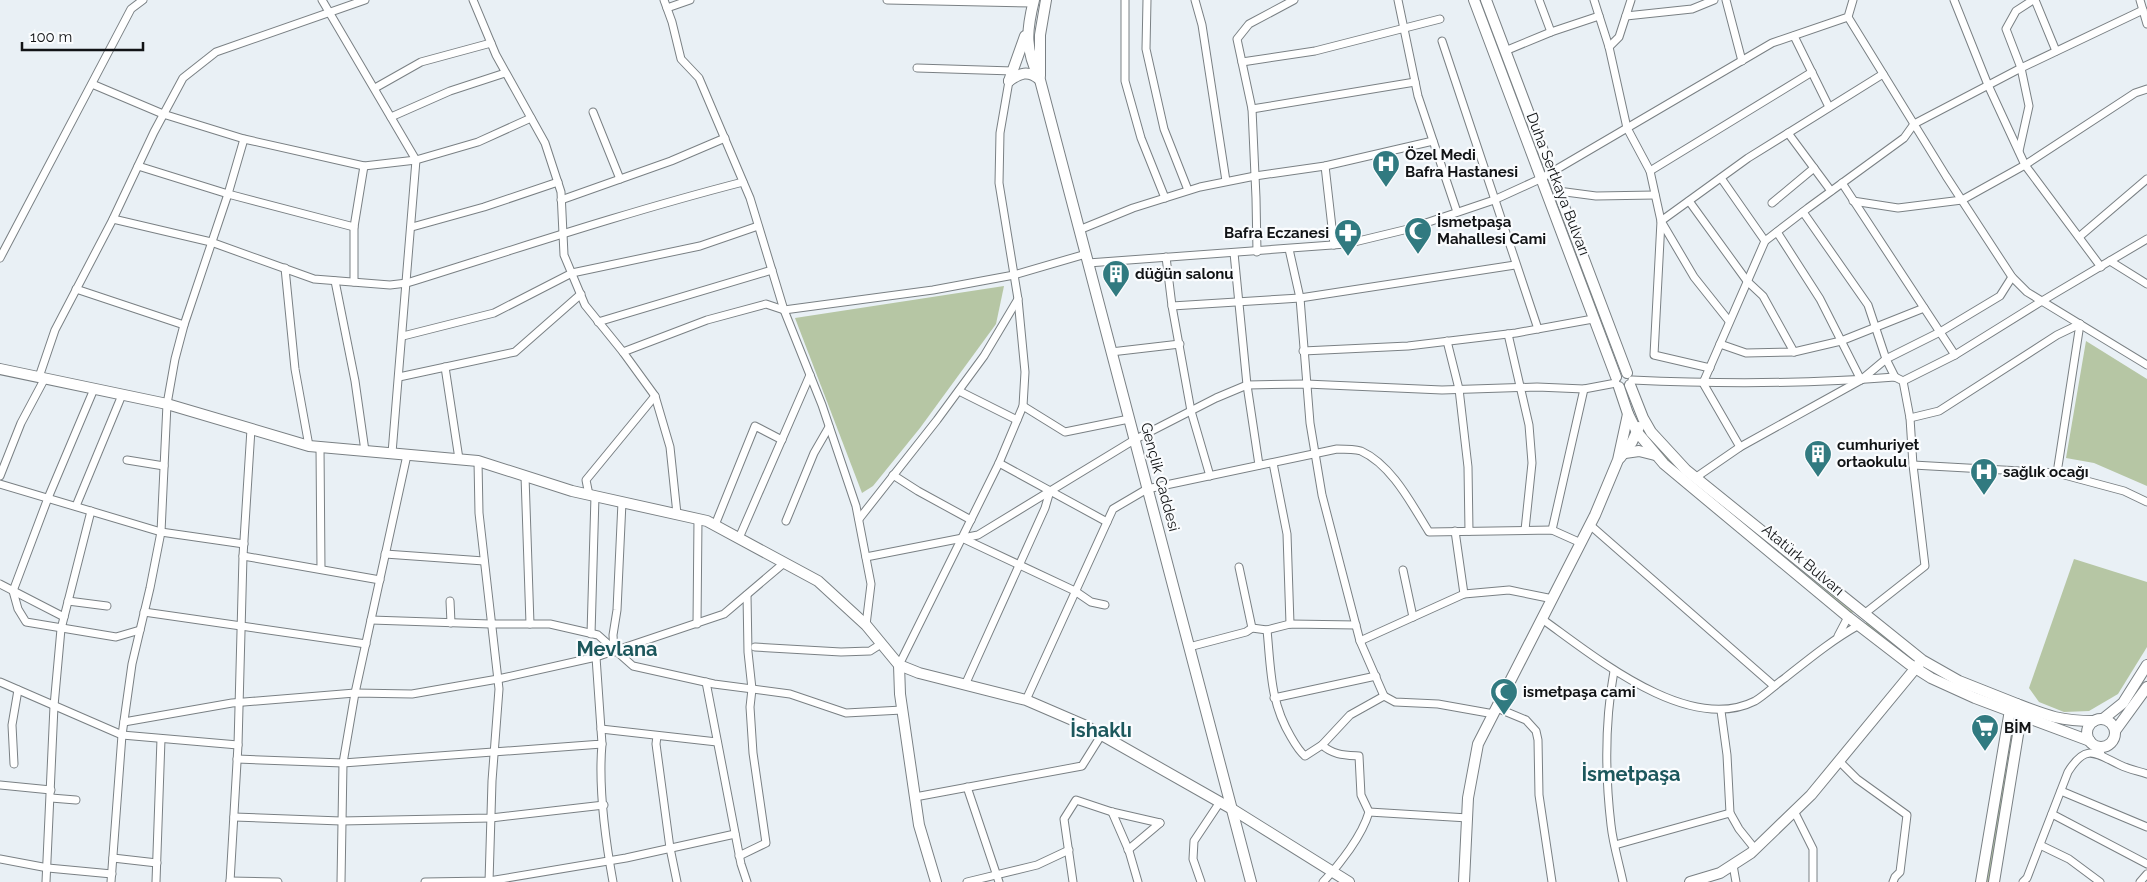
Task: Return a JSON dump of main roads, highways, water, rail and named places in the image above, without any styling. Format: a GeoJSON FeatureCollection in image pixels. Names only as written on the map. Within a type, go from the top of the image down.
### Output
{"type":"FeatureCollection","features":[{"type":"Feature","properties":{"kind":"main road"},"geometry":{"type":"LineString","coordinates":[[1040,80],[1040,35],[1046,0]]}},
{"type":"Feature","properties":{"kind":"main road","name":"Duha Sertkaya Bulvarı"},"geometry":{"type":"LineString","coordinates":[[1474,0],[1617,383]]}},
{"type":"Feature","properties":{"kind":"main road","name":"Duha Sertkaya Bulvarı"},"geometry":{"type":"LineString","coordinates":[[1486,0],[1630,379],[1643,418],[1661,444],[1695,478],[1864,614],[1919,665],[2051,718],[2069,721],[2098,720]]}},
{"type":"Feature","properties":{"kind":"main road"},"geometry":{"type":"LineString","coordinates":[[1011,76],[1028,28],[1034,1]]}},
{"type":"Feature","properties":{"kind":"main road"},"geometry":{"type":"LineString","coordinates":[[1028,28],[1030,56],[1040,80]]}},
{"type":"Feature","properties":{"kind":"main road"},"geometry":{"type":"LineString","coordinates":[[1011,76],[1040,48]]}},
{"type":"Feature","properties":{"kind":"main road"},"geometry":{"type":"LineString","coordinates":[[1011,76],[1028,73],[1040,80]]}},
{"type":"Feature","properties":{"kind":"main road","name":"Gençlik Caddesi"},"geometry":{"type":"LineString","coordinates":[[1040,80],[1251,882]]}},
{"type":"Feature","properties":{"kind":"main road"},"geometry":{"type":"LineString","coordinates":[[0,369],[167,404],[309,446],[478,461],[592,496],[677,514],[715,525],[818,581],[866,625],[900,665],[919,673],[1026,700],[1102,734],[1232,809],[1349,882]]}},
{"type":"Feature","properties":{"kind":"main road"},"geometry":{"type":"LineString","coordinates":[[1619,373],[1630,379],[1624,389],[1617,383],[1619,373]]}},
{"type":"Feature","properties":{"kind":"main road","name":"Atatürk Bulvarı"},"geometry":{"type":"LineString","coordinates":[[1617,383],[1628,414],[1637,432],[1655,455],[1848,617],[1956,690],[2097,747]]}},
{"type":"Feature","properties":{"kind":"main road"},"geometry":{"type":"LineString","coordinates":[[1621,456],[1628,414]]}},
{"type":"Feature","properties":{"kind":"main road"},"geometry":{"type":"LineString","coordinates":[[1464,882],[1468,798],[1478,744],[1590,525],[1621,456],[1637,432],[1643,418]]}},
{"type":"Feature","properties":{"kind":"main road"},"geometry":{"type":"LineString","coordinates":[[1621,456],[1634,450],[1655,455]]}},
{"type":"Feature","properties":{"kind":"main road"},"geometry":{"type":"LineString","coordinates":[[1848,617],[1864,614]]}},
{"type":"Feature","properties":{"kind":"main road"},"geometry":{"type":"LineString","coordinates":[[1859,625],[1864,614]]}},
{"type":"Feature","properties":{"kind":"main road"},"geometry":{"type":"LineString","coordinates":[[900,665],[900,694],[919,825],[936,882]]}},
{"type":"Feature","properties":{"kind":"main road"},"geometry":{"type":"LineString","coordinates":[[1690,882],[1720,873],[1755,849],[1811,795],[1919,665]]}},
{"type":"Feature","properties":{"kind":"main road"},"geometry":{"type":"LineString","coordinates":[[2147,665],[2123,703],[2089,727],[2088,734],[2097,747],[2111,743],[2115,731],[2147,687]]}},
{"type":"Feature","properties":{"kind":"main road"},"geometry":{"type":"LineString","coordinates":[[1981,882],[2008,712],[2017,704],[2021,716],[1994,882]]}},
{"type":"Feature","properties":{"kind":"main road"},"geometry":{"type":"LineString","coordinates":[[2098,720],[2111,723],[2115,731]]}},
{"type":"Feature","properties":{"kind":"place","name":"Özel Medi Bafra Hastanesi"},"geometry":{"type":"Point","coordinates":[1386,188]}},
{"type":"Feature","properties":{"kind":"place","name":"İsmetpaşa Mahallesi Cami"},"geometry":{"type":"Point","coordinates":[1418,255]}},
{"type":"Feature","properties":{"kind":"place","name":"Bafra Eczanesi"},"geometry":{"type":"Point","coordinates":[1348,257]}},
{"type":"Feature","properties":{"kind":"place","name":"düğün salonu"},"geometry":{"type":"Point","coordinates":[1116,298]}},
{"type":"Feature","properties":{"kind":"place","name":"cumhuriyet ortaokulu"},"geometry":{"type":"Point","coordinates":[1818,478]}},
{"type":"Feature","properties":{"kind":"place","name":"sağlık ocağı"},"geometry":{"type":"Point","coordinates":[1984,496]}},
{"type":"Feature","properties":{"kind":"place","name":"ismetpaşa cami"},"geometry":{"type":"Point","coordinates":[1504,716]}},
{"type":"Feature","properties":{"kind":"place","name":"BİM"},"geometry":{"type":"Point","coordinates":[1985,752]}},
{"type":"Feature","properties":{"kind":"district","name":"Mevlana"},"geometry":{"type":"Point","coordinates":[617,649]}},
{"type":"Feature","properties":{"kind":"district","name":"İshaklı"},"geometry":{"type":"Point","coordinates":[1101,730]}},
{"type":"Feature","properties":{"kind":"district","name":"İsmetpaşa"},"geometry":{"type":"Point","coordinates":[1631,774]}}]}
